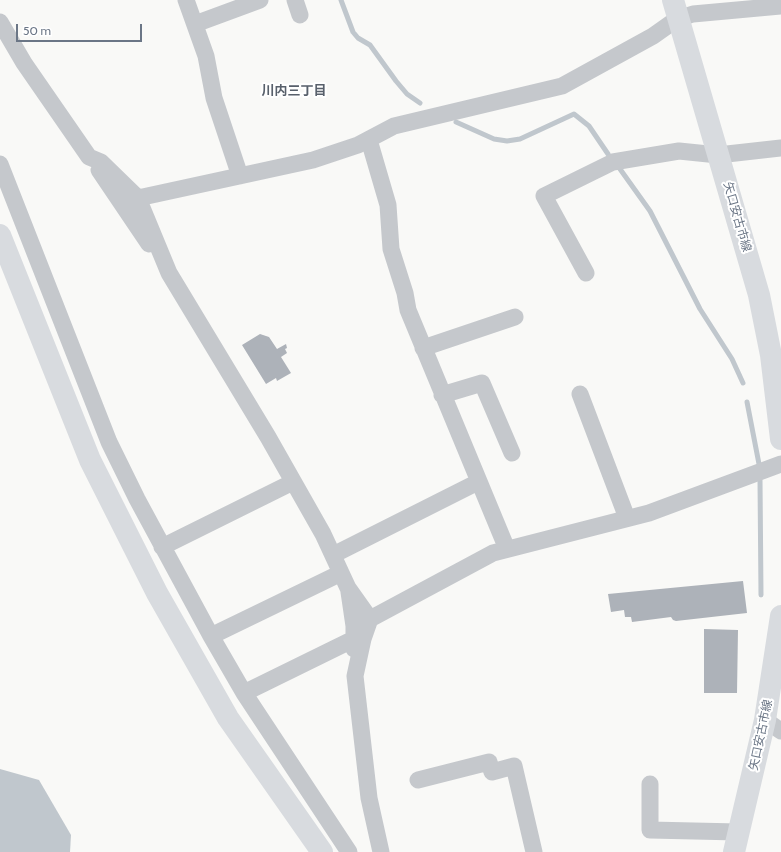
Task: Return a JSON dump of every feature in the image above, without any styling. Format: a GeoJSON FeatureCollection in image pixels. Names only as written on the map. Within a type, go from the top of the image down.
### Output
{"type":"FeatureCollection","features":[{"type":"Feature","properties":{"kind":"street"},"geometry":{"type":"LineString","coordinates":[[186,0],[206,56],[214,98],[240,176]]}},
{"type":"Feature","properties":{"kind":"street"},"geometry":{"type":"LineString","coordinates":[[194,24],[260,0]]}},
{"type":"Feature","properties":{"kind":"street"},"geometry":{"type":"LineString","coordinates":[[138,198],[313,160],[369,140],[394,126],[562,86],[653,36],[675,9],[693,14],[781,6]]}},
{"type":"Feature","properties":{"kind":"street","name":"矢口安古市線"},"geometry":{"type":"LineString","coordinates":[[675,9],[776,354],[781,439]]}},
{"type":"Feature","properties":{"kind":"street"},"geometry":{"type":"LineString","coordinates":[[0,22],[24,63],[169,273],[323,534],[348,588],[370,619]]}},
{"type":"Feature","properties":{"kind":"street"},"geometry":{"type":"LineString","coordinates":[[369,140],[388,205],[391,249],[405,293],[408,310],[507,550]]}},
{"type":"Feature","properties":{"kind":"street"},"geometry":{"type":"LineString","coordinates":[[586,273],[544,196],[613,162],[679,151],[718,155],[781,148]]}},
{"type":"Feature","properties":{"kind":"street"},"geometry":{"type":"LineString","coordinates":[[89,157],[101,162],[138,198],[169,273]]}},
{"type":"Feature","properties":{"kind":"street"},"geometry":{"type":"LineString","coordinates":[[0,164],[109,442],[162,547],[244,693],[349,852]]}},
{"type":"Feature","properties":{"kind":"street"},"geometry":{"type":"LineString","coordinates":[[0,235],[90,460],[157,593],[228,718],[322,852]]}},
{"type":"Feature","properties":{"kind":"street"},"geometry":{"type":"LineString","coordinates":[[423,348],[515,317]]}},
{"type":"Feature","properties":{"kind":"street"},"geometry":{"type":"LineString","coordinates":[[442,395],[482,383],[512,453]]}},
{"type":"Feature","properties":{"kind":"street"},"geometry":{"type":"LineString","coordinates":[[580,394],[628,518]]}},
{"type":"Feature","properties":{"kind":"street"},"geometry":{"type":"LineString","coordinates":[[355,676],[363,639],[370,619],[493,553],[664,508],[781,464]]}},
{"type":"Feature","properties":{"kind":"street"},"geometry":{"type":"LineString","coordinates":[[162,547],[293,482]]}},
{"type":"Feature","properties":{"kind":"street"},"geometry":{"type":"LineString","coordinates":[[333,555],[478,482]]}},
{"type":"Feature","properties":{"kind":"street"},"geometry":{"type":"LineString","coordinates":[[211,636],[341,573]]}},
{"type":"Feature","properties":{"kind":"street"},"geometry":{"type":"LineString","coordinates":[[348,588],[354,626],[355,676],[369,798],[381,852]]}},
{"type":"Feature","properties":{"kind":"street","name":"矢口安古市線"},"geometry":{"type":"LineString","coordinates":[[736,842],[773,726],[781,616]]}},
{"type":"Feature","properties":{"kind":"street"},"geometry":{"type":"LineString","coordinates":[[244,693],[354,639]]}},
{"type":"Feature","properties":{"kind":"street"},"geometry":{"type":"LineString","coordinates":[[418,780],[489,762],[492,772],[514,766],[534,852]]}},
{"type":"Feature","properties":{"kind":"street"},"geometry":{"type":"LineString","coordinates":[[650,784],[650,830],[736,842]]}},
{"type":"Feature","properties":{"kind":"shaded area"},"geometry":{"type":"Polygon","coordinates":[[[0,769],[39,780],[71,835],[70,852],[0,852],[0,769]]]}},
{"type":"Feature","properties":{"kind":"building"},"geometry":{"type":"Polygon","coordinates":[[[260,334],[269,337],[277,349],[286,344],[287,348],[285,349],[287,353],[281,357],[291,373],[277,381],[276,378],[266,384],[242,345],[260,334]]]}},
{"type":"Feature","properties":{"kind":"building"},"geometry":{"type":"Polygon","coordinates":[[[743,581],[747,613],[676,621],[671,617],[632,622],[631,617],[625,617],[624,610],[611,612],[608,594],[743,581]]]}},
{"type":"Feature","properties":{"kind":"building"},"geometry":{"type":"Polygon","coordinates":[[[704,629],[738,630],[737,693],[704,693],[704,629]]]}},
{"type":"Feature","properties":{"kind":"waterway"},"geometry":{"type":"LineString","coordinates":[[341,0],[353,32],[358,38],[370,45],[407,94],[420,103]]}},
{"type":"Feature","properties":{"kind":"waterway"},"geometry":{"type":"LineString","coordinates":[[456,122],[494,139],[507,141],[520,139],[574,114],[589,126],[608,154]]}},
{"type":"Feature","properties":{"kind":"waterway"},"geometry":{"type":"LineString","coordinates":[[620,169],[650,211],[700,309],[732,359],[743,383]]}},
{"type":"Feature","properties":{"kind":"waterway"},"geometry":{"type":"LineString","coordinates":[[747,402],[759,464]]}},
{"type":"Feature","properties":{"kind":"waterway"},"geometry":{"type":"LineString","coordinates":[[760,480],[761,595]]}},
{"type":"Feature","properties":{"kind":"district","name":"川内三丁目"},"geometry":{"type":"Point","coordinates":[294,91]}}]}
